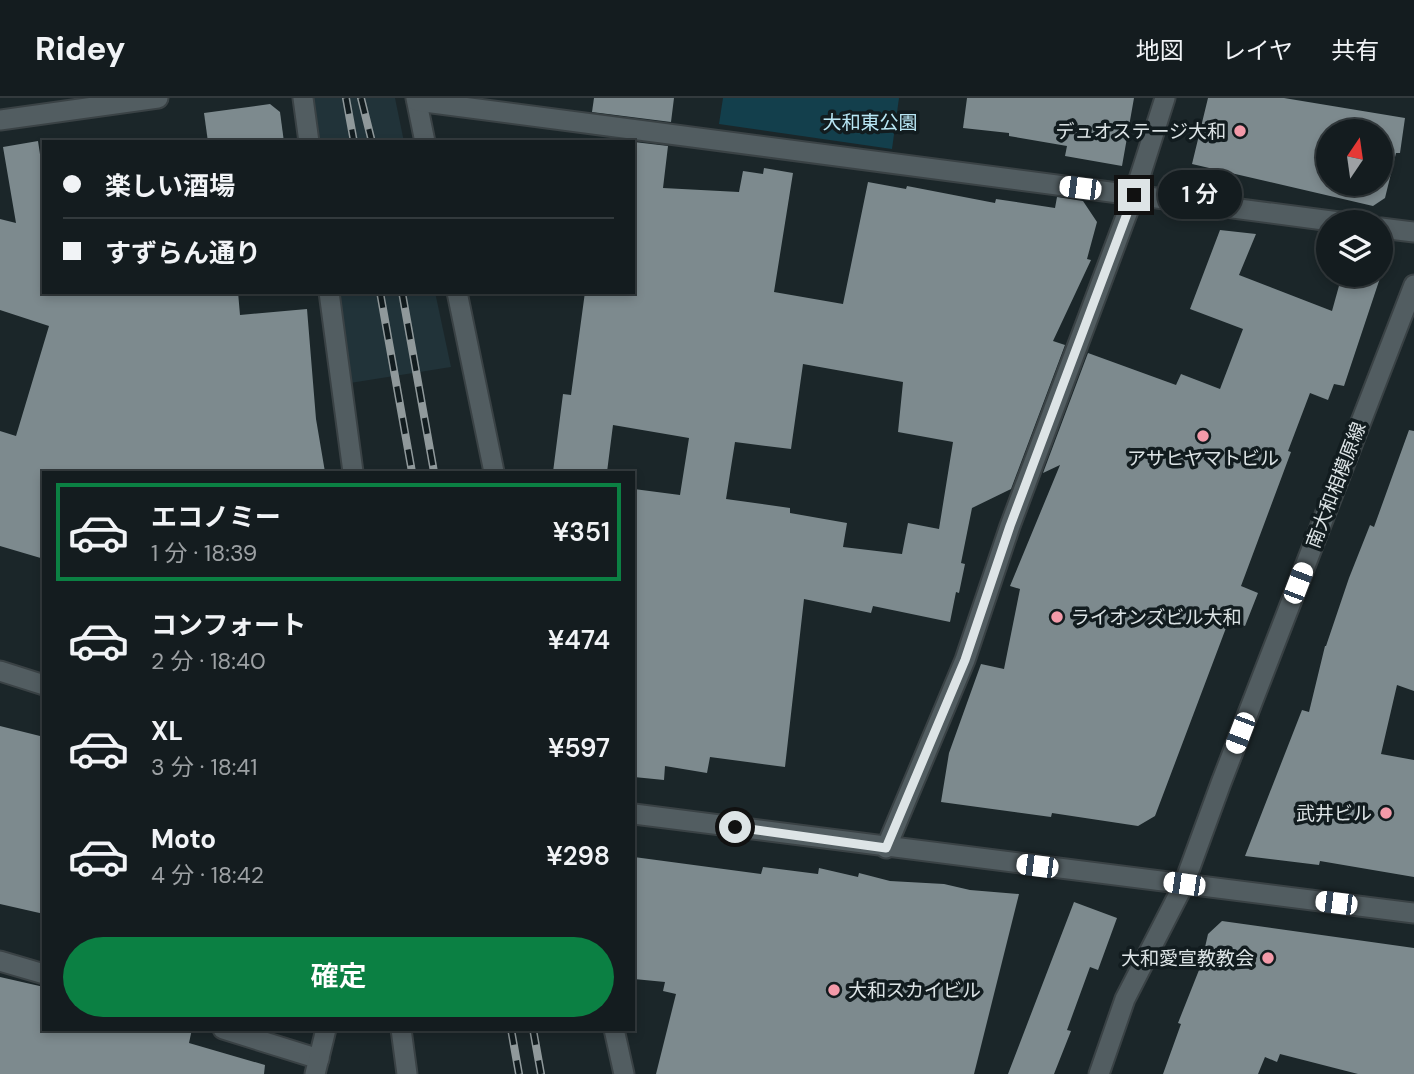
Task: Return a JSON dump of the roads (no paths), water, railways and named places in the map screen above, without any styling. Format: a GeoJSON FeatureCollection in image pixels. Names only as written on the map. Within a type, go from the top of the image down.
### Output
{"type":"FeatureCollection","features":[{"type":"Feature","properties":{"kind":"street"},"geometry":{"type":"LineString","coordinates":[[0,120],[158,98]]}},
{"type":"Feature","properties":{"kind":"street"},"geometry":{"type":"LineString","coordinates":[[303,98],[309,140]]}},
{"type":"Feature","properties":{"kind":"street"},"geometry":{"type":"LineString","coordinates":[[886,848],[965,660],[1010,526],[1134,195],[1165,98]]}},
{"type":"Feature","properties":{"kind":"street"},"geometry":{"type":"LineString","coordinates":[[425,140],[417,99],[1316,219]]}},
{"type":"Feature","properties":{"kind":"street"},"geometry":{"type":"LineString","coordinates":[[1393,229],[1414,232]]}},
{"type":"Feature","properties":{"kind":"street","name":"南大和相模原線"},"geometry":{"type":"LineString","coordinates":[[1099,1074],[1125,999],[1184,884],[1220,783],[1414,285]]}},
{"type":"Feature","properties":{"kind":"street"},"geometry":{"type":"LineString","coordinates":[[329,294],[353,471]]}},
{"type":"Feature","properties":{"kind":"street"},"geometry":{"type":"LineString","coordinates":[[457,294],[494,471]]}},
{"type":"Feature","properties":{"kind":"street"},"geometry":{"type":"LineString","coordinates":[[0,671],[42,684]]}},
{"type":"Feature","properties":{"kind":"street"},"geometry":{"type":"LineString","coordinates":[[635,814],[1414,913]]}},
{"type":"Feature","properties":{"kind":"street"},"geometry":{"type":"LineString","coordinates":[[0,961],[42,973]]}},
{"type":"Feature","properties":{"kind":"street"},"geometry":{"type":"LineString","coordinates":[[228,1031],[317,1066],[326,1031]]}},
{"type":"Feature","properties":{"kind":"street"},"geometry":{"type":"LineString","coordinates":[[401,1031],[407,1074]]}},
{"type":"Feature","properties":{"kind":"street"},"geometry":{"type":"LineString","coordinates":[[614,1031],[624,1074]]}},
{"type":"Feature","properties":{"kind":"railway"},"geometry":{"type":"LineString","coordinates":[[346,98],[354,140]]}},
{"type":"Feature","properties":{"kind":"railway"},"geometry":{"type":"LineString","coordinates":[[361,98],[372,140]]}},
{"type":"Feature","properties":{"kind":"railway"},"geometry":{"type":"LineString","coordinates":[[380,294],[412,471]]}},
{"type":"Feature","properties":{"kind":"railway"},"geometry":{"type":"LineString","coordinates":[[402,294],[434,471]]}},
{"type":"Feature","properties":{"kind":"railway"},"geometry":{"type":"LineString","coordinates":[[511,1031],[519,1074]]}},
{"type":"Feature","properties":{"kind":"railway"},"geometry":{"type":"LineString","coordinates":[[533,1031],[541,1074]]}},
{"type":"Feature","properties":{"kind":"place","name":"デュオステージ大和"},"geometry":{"type":"Point","coordinates":[1240,131]}},
{"type":"Feature","properties":{"kind":"place","name":"アサヒヤマトビル"},"geometry":{"type":"Point","coordinates":[1203,436]}},
{"type":"Feature","properties":{"kind":"place","name":"ライオンズビル大和"},"geometry":{"type":"Point","coordinates":[1057,617]}},
{"type":"Feature","properties":{"kind":"place","name":"武井ビル"},"geometry":{"type":"Point","coordinates":[1386,813]}},
{"type":"Feature","properties":{"kind":"place","name":"大和愛宣教教会"},"geometry":{"type":"Point","coordinates":[1268,958]}},
{"type":"Feature","properties":{"kind":"place","name":"大和スカイビル"},"geometry":{"type":"Point","coordinates":[834,990]}},
{"type":"Feature","properties":{"kind":"park label","name":"大和東公園"},"geometry":{"type":"Point","coordinates":[870,122]}}]}
